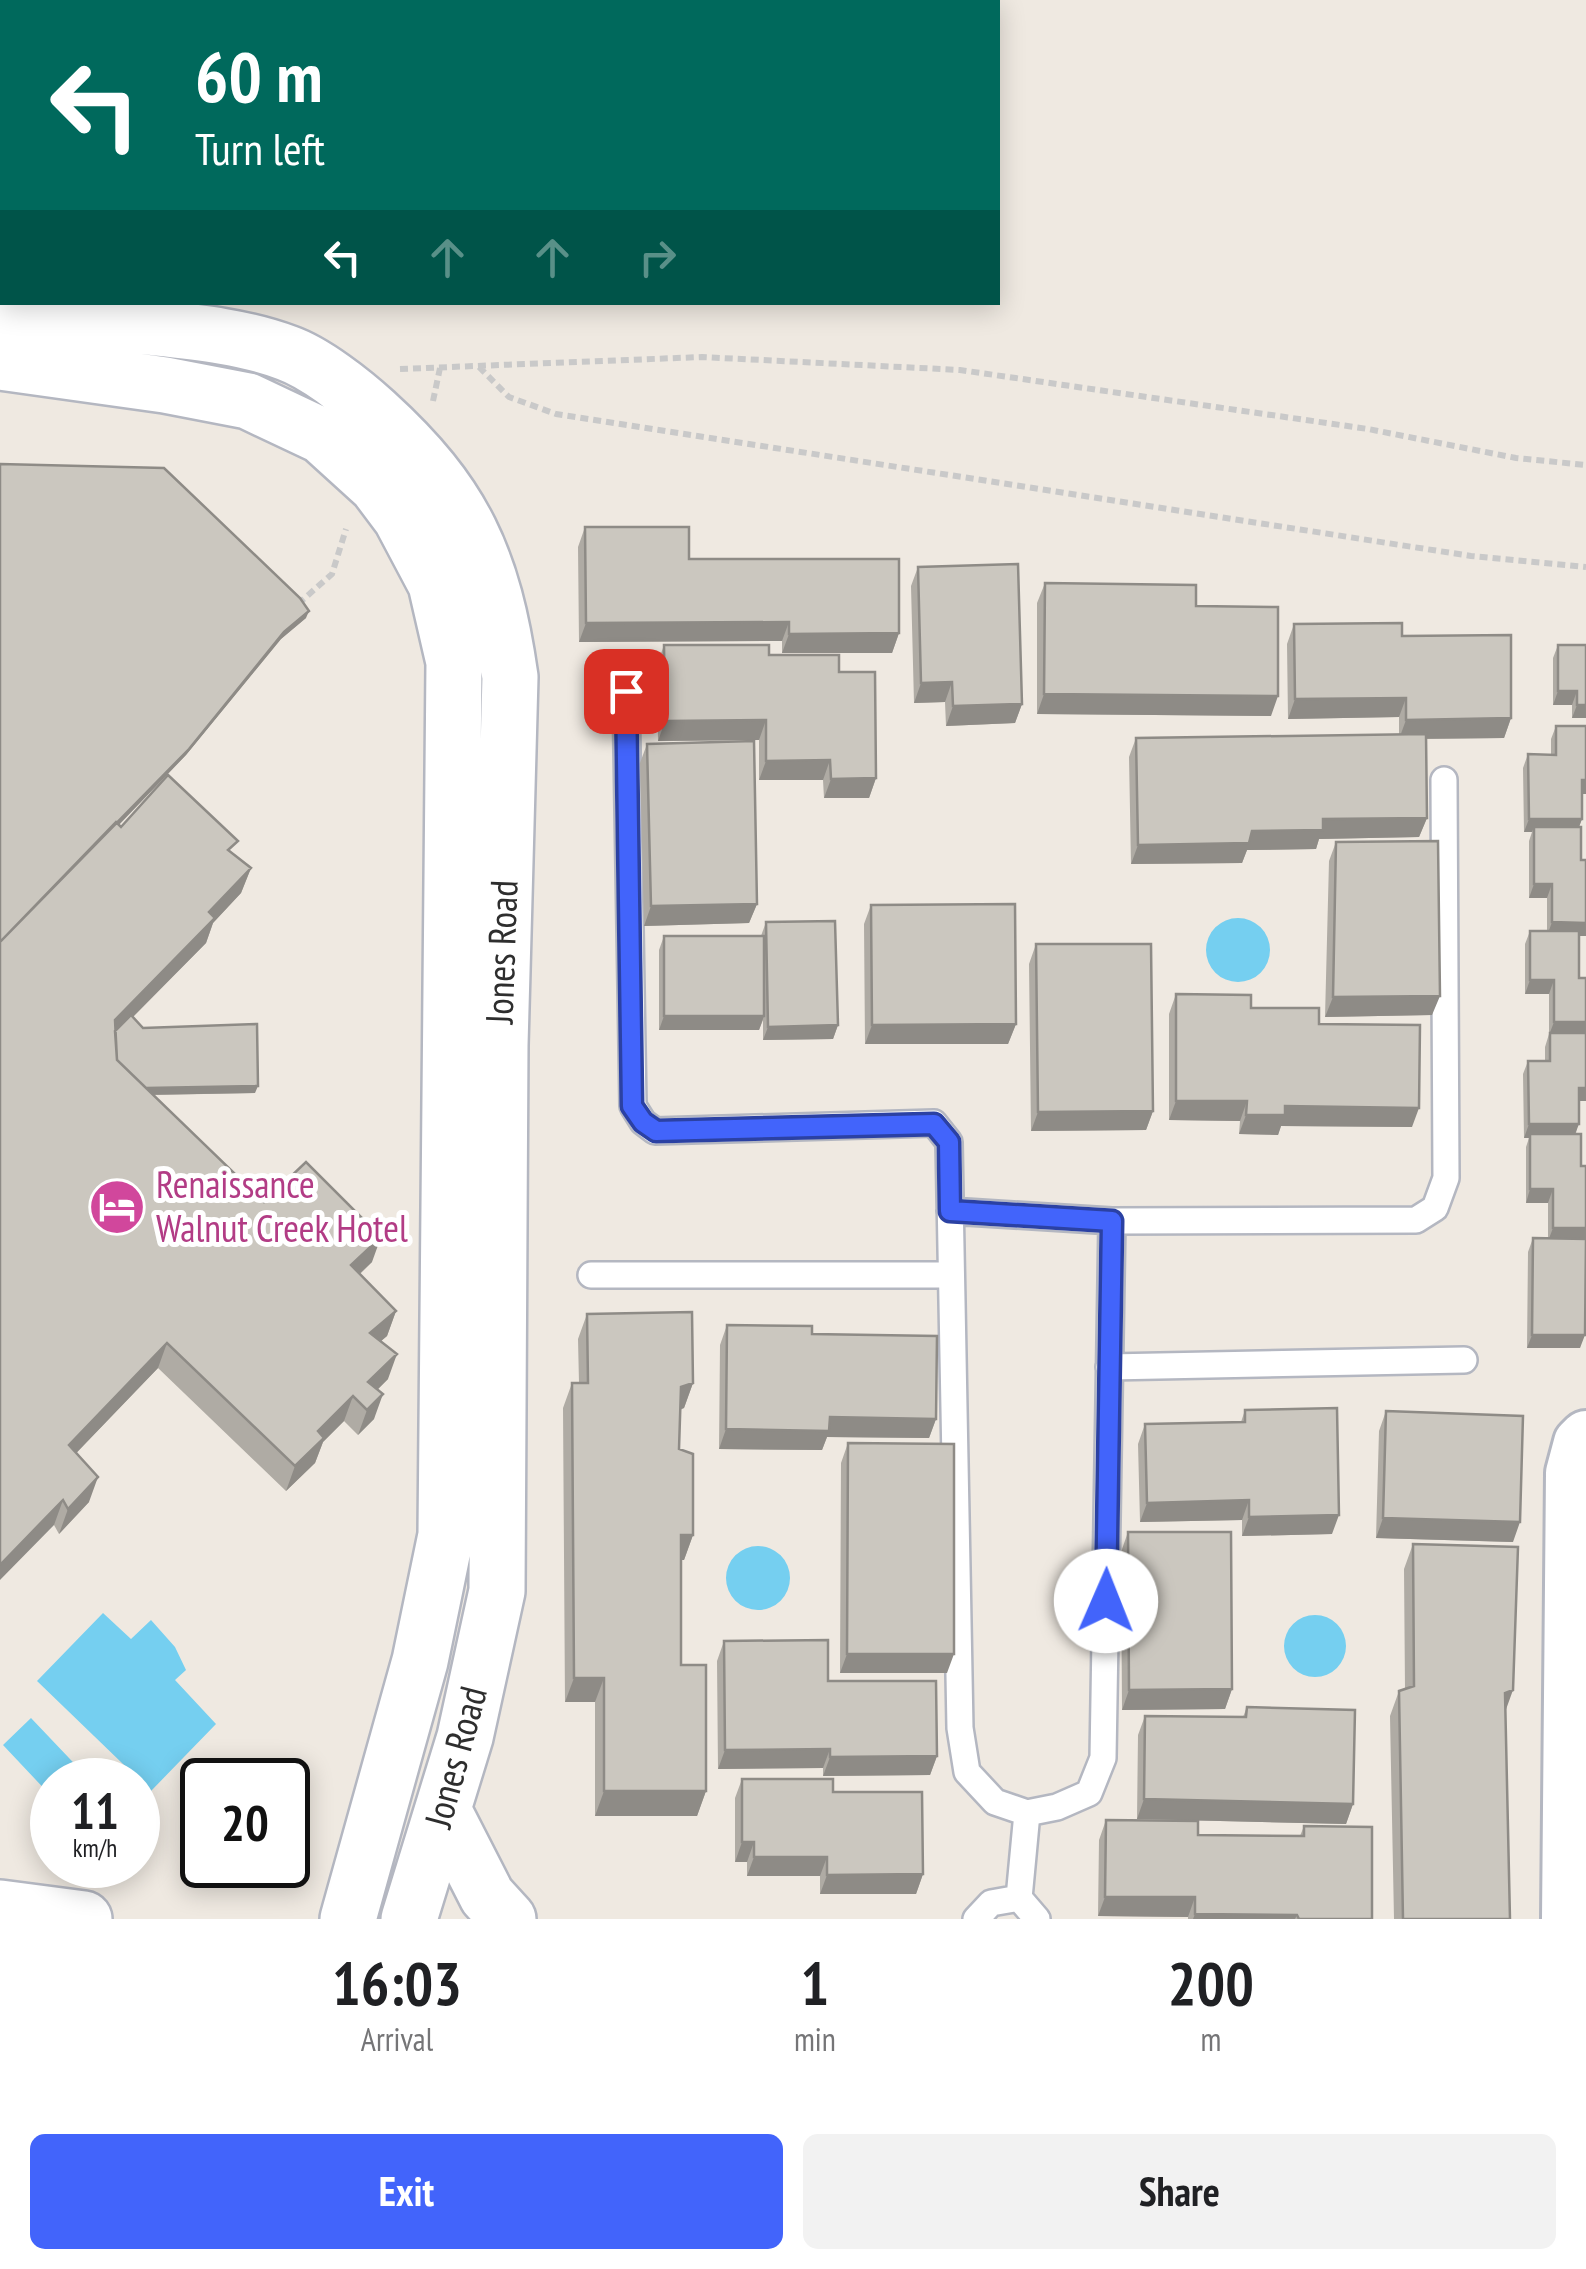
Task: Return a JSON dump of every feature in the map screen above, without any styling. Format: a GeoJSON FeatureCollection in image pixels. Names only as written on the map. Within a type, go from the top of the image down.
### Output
{"type":"FeatureCollection","features":[{"type":"Feature","properties":{"kind":"street","name":"Jones Road"},"geometry":{"type":"LineString","coordinates":[[0,308],[213,334],[289,353],[355,395],[412,446],[449,491],[486,563],[503,623],[510,677],[500,1045],[496,1590],[465,1737],[409,1919]]}},
{"type":"Feature","properties":{"kind":"street","name":"Jones Road"},"geometry":{"type":"LineString","coordinates":[[0,362],[165,384],[248,402],[322,436],[377,486],[393,507],[436,584],[454,662],[446,1536],[420,1661],[348,1919]]}},
{"type":"Feature","properties":{"kind":"street"},"geometry":{"type":"LineString","coordinates":[[1568,1919],[1572,1473],[1580,1443],[1586,1436]]}},
{"type":"Feature","properties":{"kind":"street"},"geometry":{"type":"LineString","coordinates":[[443,1810],[488,1896],[508,1919]]}},
{"type":"Feature","properties":{"kind":"street"},"geometry":{"type":"LineString","coordinates":[[0,1908],[84,1919]]}},
{"type":"Feature","properties":{"kind":"lane"},"geometry":{"type":"LineString","coordinates":[[626,691],[632,1106],[643,1122],[656,1131],[934,1124],[949,1142],[960,1728],[967,1772],[996,1802],[1027,1813],[1090,1793],[1103,1758],[1112,1221]]}},
{"type":"Feature","properties":{"kind":"lane"},"geometry":{"type":"LineString","coordinates":[[950,1211],[1112,1221],[1416,1220],[1435,1208],[1446,1178],[1444,780]]}},
{"type":"Feature","properties":{"kind":"lane"},"geometry":{"type":"LineString","coordinates":[[452,968],[477,992],[500,1045]]}},
{"type":"Feature","properties":{"kind":"lane"},"geometry":{"type":"LineString","coordinates":[[591,1275],[950,1275]]}},
{"type":"Feature","properties":{"kind":"lane"},"geometry":{"type":"LineString","coordinates":[[1109,1367],[1464,1360]]}},
{"type":"Feature","properties":{"kind":"lane"},"geometry":{"type":"LineString","coordinates":[[1027,1813],[1019,1898],[1037,1919]]}},
{"type":"Feature","properties":{"kind":"lane"},"geometry":{"type":"LineString","coordinates":[[976,1919],[991,1903],[1019,1898]]}},
{"type":"Feature","properties":{"kind":"path"},"geometry":{"type":"LineString","coordinates":[[440,368],[702,357],[960,370],[1368,429],[1516,458],[1586,464]]}},
{"type":"Feature","properties":{"kind":"path"},"geometry":{"type":"LineString","coordinates":[[479,366],[509,397],[556,414],[1471,556],[1586,567]]}},
{"type":"Feature","properties":{"kind":"path"},"geometry":{"type":"LineString","coordinates":[[297,605],[332,574],[348,518]]}},
{"type":"Feature","properties":{"kind":"water"},"geometry":{"type":"Polygon","coordinates":[[[1238,918],[1261,927],[1270,950],[1261,973],[1238,982],[1215,973],[1206,950],[1215,927],[1238,918]]]}},
{"type":"Feature","properties":{"kind":"water"},"geometry":{"type":"Polygon","coordinates":[[[758,1546],[780,1556],[790,1578],[780,1600],[758,1610],[736,1600],[726,1578],[736,1556],[758,1546]]]}},
{"type":"Feature","properties":{"kind":"water"},"geometry":{"type":"Polygon","coordinates":[[[103,1613],[131,1639],[151,1620],[175,1647],[186,1670],[175,1680],[216,1724],[160,1782],[160,1758],[117,1758],[37,1681],[103,1613]]]}},
{"type":"Feature","properties":{"kind":"water"},"geometry":{"type":"Polygon","coordinates":[[[1315,1615],[1337,1624],[1346,1646],[1337,1668],[1315,1677],[1293,1668],[1284,1646],[1293,1624],[1315,1615]]]}},
{"type":"Feature","properties":{"kind":"water"},"geometry":{"type":"Polygon","coordinates":[[[31,1718],[69,1758],[30,1758],[30,1774],[3,1745],[31,1718]]]}},
{"type":"Feature","properties":{"kind":"building"},"geometry":{"type":"Polygon","coordinates":[[[0,464],[164,468],[309,611],[284,632],[189,749],[0,942],[0,464]]]}},
{"type":"Feature","properties":{"kind":"building"},"geometry":{"type":"Polygon","coordinates":[[[585,527],[689,527],[689,559],[899,559],[899,633],[789,634],[789,622],[586,623],[585,527]]]}},
{"type":"Feature","properties":{"kind":"building"},"geometry":{"type":"Polygon","coordinates":[[[1018,564],[1022,704],[953,706],[952,682],[921,683],[918,567],[1018,564]]]}},
{"type":"Feature","properties":{"kind":"building"},"geometry":{"type":"Polygon","coordinates":[[[1045,583],[1196,585],[1196,606],[1278,607],[1278,696],[1044,694],[1045,583]]]}},
{"type":"Feature","properties":{"kind":"building"},"geometry":{"type":"Polygon","coordinates":[[[1402,623],[1402,636],[1511,635],[1511,718],[1406,720],[1406,698],[1295,699],[1294,624],[1402,623]]]}},
{"type":"Feature","properties":{"kind":"building"},"geometry":{"type":"Polygon","coordinates":[[[664,645],[769,645],[769,655],[839,655],[839,672],[875,672],[876,778],[831,779],[830,760],[766,761],[766,720],[665,721],[664,645]]]}},
{"type":"Feature","properties":{"kind":"building"},"geometry":{"type":"Polygon","coordinates":[[[1558,645],[1586,645],[1586,705],[1577,705],[1577,691],[1558,691],[1558,645]]]}},
{"type":"Feature","properties":{"kind":"building"},"geometry":{"type":"Polygon","coordinates":[[[1556,726],[1586,726],[1582,819],[1529,819],[1528,754],[1556,755],[1556,726]]]}},
{"type":"Feature","properties":{"kind":"building"},"geometry":{"type":"Polygon","coordinates":[[[1426,734],[1427,818],[1323,819],[1323,830],[1252,831],[1249,843],[1138,845],[1136,738],[1426,734]]]}},
{"type":"Feature","properties":{"kind":"building"},"geometry":{"type":"Polygon","coordinates":[[[754,741],[757,904],[651,906],[647,744],[754,741]]]}},
{"type":"Feature","properties":{"kind":"building","name":"Renaissance Walnut Creek Hotel"},"geometry":{"type":"Polygon","coordinates":[[[168,775],[238,841],[228,850],[251,868],[209,912],[215,918],[115,1020],[117,1060],[264,1202],[306,1162],[381,1237],[351,1265],[396,1311],[370,1333],[397,1354],[368,1382],[383,1394],[367,1410],[353,1396],[318,1431],[324,1438],[295,1466],[167,1343],[69,1445],[98,1477],[68,1509],[63,1500],[0,1565],[0,942],[116,822],[121,827],[168,775]]]}},
{"type":"Feature","properties":{"kind":"building"},"geometry":{"type":"Polygon","coordinates":[[[1534,827],[1581,827],[1581,860],[1586,860],[1586,923],[1552,922],[1552,884],[1534,884],[1534,827]]]}},
{"type":"Feature","properties":{"kind":"building"},"geometry":{"type":"Polygon","coordinates":[[[1438,841],[1440,996],[1333,997],[1336,842],[1438,841]]]}},
{"type":"Feature","properties":{"kind":"building"},"geometry":{"type":"Polygon","coordinates":[[[1015,904],[1016,1024],[872,1025],[871,905],[1015,904]]]}},
{"type":"Feature","properties":{"kind":"building"},"geometry":{"type":"Polygon","coordinates":[[[835,921],[838,1025],[768,1027],[766,922],[835,921]]]}},
{"type":"Feature","properties":{"kind":"building"},"geometry":{"type":"Polygon","coordinates":[[[1530,931],[1579,931],[1579,978],[1586,978],[1586,1022],[1554,1022],[1554,980],[1530,980],[1530,931]]]}},
{"type":"Feature","properties":{"kind":"building"},"geometry":{"type":"Polygon","coordinates":[[[664,936],[764,936],[764,1016],[664,1016],[664,936]]]}},
{"type":"Feature","properties":{"kind":"building"},"geometry":{"type":"Polygon","coordinates":[[[1036,944],[1151,944],[1153,1111],[1038,1112],[1036,944]]]}},
{"type":"Feature","properties":{"kind":"building"},"geometry":{"type":"Polygon","coordinates":[[[1176,994],[1251,995],[1251,1008],[1319,1008],[1319,1024],[1420,1025],[1419,1108],[1285,1106],[1285,1115],[1246,1115],[1247,1101],[1176,1101],[1176,994]]]}},
{"type":"Feature","properties":{"kind":"building"},"geometry":{"type":"Polygon","coordinates":[[[131,1015],[143,1028],[257,1024],[258,1086],[146,1088],[117,1060],[115,1031],[131,1015]]]}},
{"type":"Feature","properties":{"kind":"building"},"geometry":{"type":"Polygon","coordinates":[[[1550,1033],[1586,1033],[1586,1088],[1579,1088],[1579,1124],[1529,1124],[1528,1061],[1550,1061],[1550,1033]]]}},
{"type":"Feature","properties":{"kind":"building"},"geometry":{"type":"Polygon","coordinates":[[[1530,1134],[1581,1134],[1581,1166],[1586,1166],[1586,1228],[1553,1228],[1553,1189],[1530,1189],[1530,1134]]]}},
{"type":"Feature","properties":{"kind":"building"},"geometry":{"type":"Polygon","coordinates":[[[1533,1238],[1586,1239],[1585,1335],[1532,1335],[1533,1238]]]}},
{"type":"Feature","properties":{"kind":"building"},"geometry":{"type":"Polygon","coordinates":[[[692,1312],[693,1383],[681,1387],[679,1449],[693,1454],[693,1535],[681,1535],[681,1665],[706,1665],[706,1791],[604,1791],[604,1678],[574,1678],[572,1383],[588,1383],[587,1314],[692,1312]]]}},
{"type":"Feature","properties":{"kind":"building"},"geometry":{"type":"Polygon","coordinates":[[[727,1325],[812,1326],[812,1334],[937,1336],[936,1419],[830,1417],[829,1431],[726,1429],[727,1325]]]}},
{"type":"Feature","properties":{"kind":"building"},"geometry":{"type":"Polygon","coordinates":[[[1337,1408],[1339,1515],[1249,1517],[1249,1500],[1147,1503],[1145,1424],[1245,1422],[1245,1410],[1337,1408]]]}},
{"type":"Feature","properties":{"kind":"building"},"geometry":{"type":"Polygon","coordinates":[[[1386,1411],[1523,1416],[1520,1522],[1383,1518],[1386,1411]]]}},
{"type":"Feature","properties":{"kind":"building"},"geometry":{"type":"Polygon","coordinates":[[[848,1443],[954,1444],[954,1654],[847,1654],[848,1443]]]}},
{"type":"Feature","properties":{"kind":"building"},"geometry":{"type":"Polygon","coordinates":[[[1128,1532],[1231,1532],[1232,1689],[1129,1690],[1128,1532]]]}},
{"type":"Feature","properties":{"kind":"building"},"geometry":{"type":"Polygon","coordinates":[[[1413,1544],[1518,1547],[1513,1690],[1505,1693],[1510,1919],[1403,1919],[1399,1691],[1414,1686],[1413,1544]]]}},
{"type":"Feature","properties":{"kind":"building"},"geometry":{"type":"Polygon","coordinates":[[[828,1640],[828,1681],[936,1681],[937,1756],[830,1757],[830,1749],[725,1750],[724,1641],[828,1640]]]}},
{"type":"Feature","properties":{"kind":"building"},"geometry":{"type":"Polygon","coordinates":[[[1247,1707],[1355,1710],[1353,1804],[1144,1799],[1145,1716],[1246,1717],[1247,1707]]]}},
{"type":"Feature","properties":{"kind":"building"},"geometry":{"type":"Polygon","coordinates":[[[742,1779],[833,1779],[833,1792],[922,1792],[923,1874],[827,1875],[827,1857],[754,1857],[754,1842],[742,1842],[742,1779]]]}},
{"type":"Feature","properties":{"kind":"building"},"geometry":{"type":"Polygon","coordinates":[[[1106,1820],[1198,1821],[1198,1835],[1304,1836],[1304,1826],[1372,1827],[1372,1919],[1195,1914],[1195,1897],[1105,1897],[1106,1820]]]}},
{"type":"Feature","properties":{"kind":"place","name":"Renaissance Walnut Creek Hotel"},"geometry":{"type":"Point","coordinates":[117,1207]}},
{"type":"Feature","properties":{"kind":"route"},"geometry":{"type":"LineString","coordinates":[[626,691],[632,1106],[643,1122],[656,1131],[934,1124],[949,1142],[950,1211],[1112,1221],[1106,1601]]}}]}
